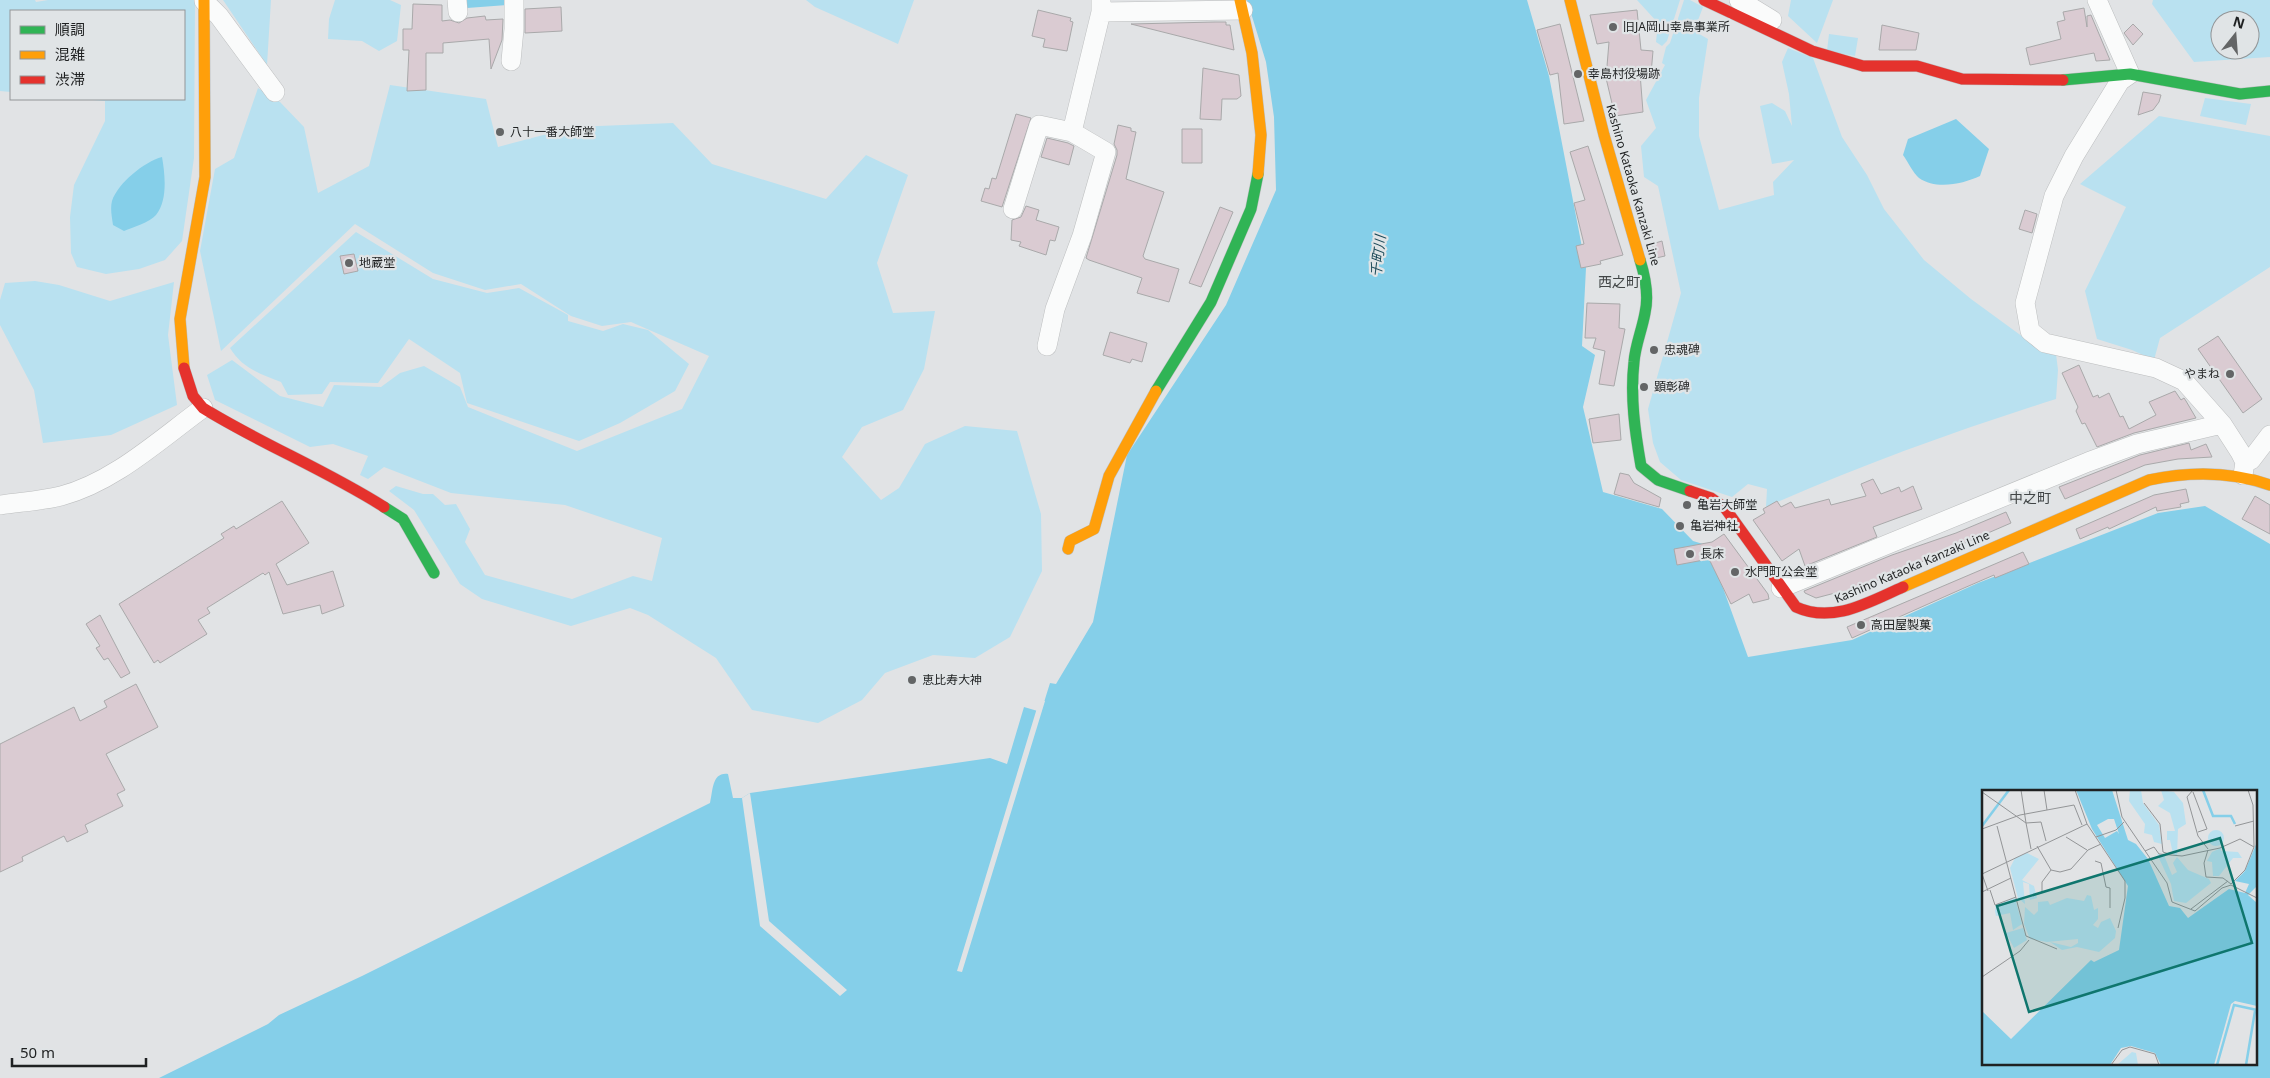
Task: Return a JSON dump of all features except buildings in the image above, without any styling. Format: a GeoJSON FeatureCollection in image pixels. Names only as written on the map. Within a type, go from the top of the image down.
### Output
{"type":"FeatureCollection","features":[{"type":"Feature","properties":{"kind":"street"},"geometry":{"type":"LineString","coordinates":[[204,0],[219,16],[275,92]]}},
{"type":"Feature","properties":{"kind":"street"},"geometry":{"type":"LineString","coordinates":[[204,0],[205,177],[180,319],[184,367],[193,396],[203,408],[293,458],[356,489],[403,519],[434,573]]}},
{"type":"Feature","properties":{"kind":"street"},"geometry":{"type":"LineString","coordinates":[[511,61],[514,0]]}},
{"type":"Feature","properties":{"kind":"street","name":"Kashino Kataoka Kanzaki Line"},"geometry":{"type":"LineString","coordinates":[[1570,0],[1604,135],[1645,276],[1646,311],[1634,359],[1632,383],[1636,435],[1641,466],[1658,480],[1711,498],[1725,508],[1733,516],[1781,588],[1796,607],[1808,614],[1828,615],[1850,610],[2149,480],[2175,473],[2244,469],[2270,484]]}},
{"type":"Feature","properties":{"kind":"street"},"geometry":{"type":"LineString","coordinates":[[1704,0],[1812,51],[1863,66],[1917,66],[1962,79],[2054,81],[2130,74],[2240,94],[2270,91]]}},
{"type":"Feature","properties":{"kind":"street"},"geometry":{"type":"LineString","coordinates":[[1739,0],[1780,25],[1812,51]]}},
{"type":"Feature","properties":{"kind":"street"},"geometry":{"type":"LineString","coordinates":[[2097,0],[2130,74]]}},
{"type":"Feature","properties":{"kind":"street"},"geometry":{"type":"LineString","coordinates":[[1068,549],[1070,541],[1094,529],[1109,476],[1176,356],[1211,302],[1251,209],[1258,176],[1261,135],[1252,53],[1241,5],[1101,6],[1072,132]]}},
{"type":"Feature","properties":{"kind":"street"},"geometry":{"type":"LineString","coordinates":[[2130,74],[2120,81],[2074,156],[2054,196],[2025,303],[2030,331],[2045,343],[2156,368],[2184,381],[2222,424],[2244,469],[2270,435]]}},
{"type":"Feature","properties":{"kind":"street"},"geometry":{"type":"LineString","coordinates":[[1013,209],[1039,125],[1072,132],[1106,152],[1082,236],[1055,309],[1047,346]]}},
{"type":"Feature","properties":{"kind":"street"},"geometry":{"type":"LineString","coordinates":[[0,505],[60,496],[87,487],[130,462],[203,408]]}},
{"type":"Feature","properties":{"kind":"street"},"geometry":{"type":"LineString","coordinates":[[1781,588],[2088,462],[2138,444],[2222,424]]}},
{"type":"Feature","properties":{"kind":"shaded area"},"geometry":{"type":"Polygon","coordinates":[[[0,0],[35,0],[36,2],[48,0],[195,0],[194,158],[182,241],[165,260],[139,269],[106,274],[77,267],[71,253],[70,217],[74,185],[105,121],[105,101],[93,100],[185,100],[185,10],[10,10],[10,92],[0,91],[0,0]]]}},
{"type":"Feature","properties":{"kind":"shaded area"},"geometry":{"type":"Polygon","coordinates":[[[223,0],[271,0],[267,65],[223,0]]]}},
{"type":"Feature","properties":{"kind":"shaded area"},"geometry":{"type":"Polygon","coordinates":[[[335,0],[390,0],[401,5],[397,41],[379,51],[362,41],[328,39],[329,19],[335,0]]]}},
{"type":"Feature","properties":{"kind":"shaded area"},"geometry":{"type":"Polygon","coordinates":[[[806,0],[914,0],[898,44],[815,7],[806,0]]]}},
{"type":"Feature","properties":{"kind":"shaded area"},"geometry":{"type":"Polygon","coordinates":[[[1637,0],[1680,0],[1667,41],[1662,46],[1656,42],[1658,23],[1637,0]]]}},
{"type":"Feature","properties":{"kind":"shaded area"},"geometry":{"type":"Polygon","coordinates":[[[1684,0],[1690,0],[1703,7],[1694,31],[1708,39],[1699,98],[1699,136],[1719,210],[1774,195],[1773,182],[1794,160],[1772,164],[1760,106],[1772,103],[1785,111],[1792,126],[1789,94],[1782,62],[1788,48],[1813,58],[1842,137],[1867,175],[1884,209],[1924,260],[1971,299],[2045,353],[2056,354],[2058,370],[2056,399],[1910,449],[1766,507],[1767,489],[1748,484],[1732,497],[1681,480],[1660,462],[1653,443],[1648,409],[1681,293],[1658,186],[1644,177],[1641,146],[1656,128],[1646,100],[1665,65],[1662,63],[1666,47],[1670,43],[1684,0]]]}},
{"type":"Feature","properties":{"kind":"shaded area"},"geometry":{"type":"Polygon","coordinates":[[[1791,0],[1833,0],[1817,43],[1788,16],[1791,0]]]}},
{"type":"Feature","properties":{"kind":"shaded area"},"geometry":{"type":"Polygon","coordinates":[[[2153,0],[2270,0],[2270,57],[2260,58],[2260,10],[2210,10],[2210,60],[2224,60],[2194,62],[2152,4],[2153,0]]]}},
{"type":"Feature","properties":{"kind":"shaded area"},"geometry":{"type":"Polygon","coordinates":[[[1829,34],[1858,38],[1855,56],[1827,51],[1829,34]]]}},
{"type":"Feature","properties":{"kind":"shaded area"},"geometry":{"type":"Polygon","coordinates":[[[390,85],[486,99],[498,147],[574,127],[673,123],[712,164],[826,199],[866,155],[908,175],[877,263],[893,313],[935,311],[924,369],[903,410],[862,427],[842,457],[881,500],[899,488],[925,444],[965,426],[1017,431],[1041,514],[1042,571],[1010,637],[975,658],[933,655],[885,673],[862,700],[818,723],[752,710],[716,658],[648,615],[630,608],[571,626],[482,599],[460,584],[414,510],[389,491],[396,486],[423,494],[433,494],[445,505],[456,504],[470,529],[465,542],[485,575],[572,599],[633,576],[652,581],[662,538],[565,505],[451,493],[384,467],[368,479],[360,475],[368,456],[333,444],[310,447],[215,400],[207,375],[232,360],[280,396],[323,407],[334,385],[381,387],[400,373],[424,366],[460,387],[468,407],[577,451],[682,409],[709,356],[631,322],[602,326],[571,316],[521,284],[485,290],[433,273],[355,224],[221,351],[200,251],[215,169],[234,158],[258,88],[280,102],[304,127],[318,193],[369,166],[390,85]]]}},
{"type":"Feature","properties":{"kind":"shaded area"},"geometry":{"type":"Polygon","coordinates":[[[2205,98],[2251,104],[2246,125],[2200,116],[2205,98]]]}},
{"type":"Feature","properties":{"kind":"shaded area"},"geometry":{"type":"Polygon","coordinates":[[[2159,116],[2270,136],[2270,267],[2160,338],[2154,360],[2132,350],[2097,339],[2085,291],[2126,207],[2080,184],[2159,116]]]}},
{"type":"Feature","properties":{"kind":"shaded area"},"geometry":{"type":"Polygon","coordinates":[[[356,232],[433,279],[487,293],[519,288],[568,315],[568,321],[603,331],[623,324],[648,330],[689,364],[675,391],[620,423],[579,441],[467,403],[460,373],[409,339],[378,383],[330,382],[322,394],[288,395],[281,382],[259,373],[240,361],[230,348],[356,232]]]}},
{"type":"Feature","properties":{"kind":"shaded area"},"geometry":{"type":"Polygon","coordinates":[[[35,281],[59,285],[110,301],[174,282],[168,335],[177,405],[111,435],[43,443],[34,390],[0,325],[0,300],[5,283],[35,281]]]}},
{"type":"Feature","properties":{"kind":"water"},"geometry":{"type":"Polygon","coordinates":[[[467,0],[506,0],[507,5],[467,8],[467,0]]]}},
{"type":"Feature","properties":{"kind":"water","name":"千町川"},"geometry":{"type":"Polygon","coordinates":[[[1247,0],[1527,0],[1549,76],[1586,268],[1582,346],[1595,355],[1583,407],[1603,492],[1662,509],[1693,541],[1703,544],[1723,588],[1748,657],[1852,640],[1978,583],[2158,513],[2205,506],[2270,544],[2270,1078],[159,1078],[268,1024],[279,1015],[362,976],[710,803],[714,783],[723,774],[728,774],[733,798],[742,798],[750,793],[990,758],[1007,764],[1024,707],[1041,712],[1050,683],[1056,684],[1093,622],[1127,455],[1226,305],[1276,190],[1274,117],[1266,62],[1247,0]]]}},
{"type":"Feature","properties":{"kind":"water"},"geometry":{"type":"Polygon","coordinates":[[[1956,119],[1989,149],[1980,176],[1950,185],[1926,182],[1919,178],[1903,155],[1908,139],[1956,119]]]}},
{"type":"Feature","properties":{"kind":"water"},"geometry":{"type":"Polygon","coordinates":[[[162,157],[165,179],[164,195],[156,215],[145,223],[124,231],[113,225],[111,204],[120,187],[147,163],[162,157]]]}},
{"type":"Feature","properties":{"kind":"pier"},"geometry":{"type":"Polygon","coordinates":[[[1042,700],[1045,701],[962,972],[957,971],[1037,708],[1040,709],[1042,700]]]}},
{"type":"Feature","properties":{"kind":"pier"},"geometry":{"type":"Polygon","coordinates":[[[750,793],[769,921],[847,990],[840,996],[760,926],[742,798],[750,793]]]}},
{"type":"Feature","properties":{"kind":"traffic: fast"},"geometry":{"type":"LineString","coordinates":[[2063,80],[2130,74],[2240,94],[2270,91]]}},
{"type":"Feature","properties":{"kind":"traffic: fast"},"geometry":{"type":"LineString","coordinates":[[1156,391],[1211,302],[1251,209],[1258,174]]}},
{"type":"Feature","properties":{"kind":"traffic: fast"},"geometry":{"type":"LineString","coordinates":[[1640,260],[1645,279],[1647,300],[1635,356],[1633,401],[1641,466],[1658,480],[1690,491]]}},
{"type":"Feature","properties":{"kind":"traffic: fast"},"geometry":{"type":"LineString","coordinates":[[384,507],[403,519],[434,573]]}},
{"type":"Feature","properties":{"kind":"traffic: slow"},"geometry":{"type":"LineString","coordinates":[[184,368],[180,319],[205,177],[204,0]]}},
{"type":"Feature","properties":{"kind":"traffic: slow"},"geometry":{"type":"LineString","coordinates":[[1240,0],[1252,53],[1261,135],[1258,174]]}},
{"type":"Feature","properties":{"kind":"traffic: slow"},"geometry":{"type":"LineString","coordinates":[[1570,0],[1604,135],[1640,260]]}},
{"type":"Feature","properties":{"kind":"traffic: slow"},"geometry":{"type":"LineString","coordinates":[[1068,549],[1070,541],[1094,529],[1109,476],[1156,391]]}},
{"type":"Feature","properties":{"kind":"traffic: slow"},"geometry":{"type":"LineString","coordinates":[[1903,587],[2149,480],[2180,475],[2210,474],[2240,477],[2270,485]]}},
{"type":"Feature","properties":{"kind":"traffic: jam"},"geometry":{"type":"LineString","coordinates":[[1704,0],[1812,51],[1863,66],[1917,66],[1962,79],[2063,80]]}},
{"type":"Feature","properties":{"kind":"traffic: jam"},"geometry":{"type":"LineString","coordinates":[[184,368],[193,396],[203,408],[384,507]]}},
{"type":"Feature","properties":{"kind":"traffic: jam"},"geometry":{"type":"LineString","coordinates":[[1690,491],[1711,498],[1725,508],[1796,607],[1810,612],[1837,612],[1851,609],[1903,587]]}},
{"type":"Feature","properties":{"kind":"place","name":"旧JA岡山幸島事業所"},"geometry":{"type":"Point","coordinates":[1613,27]}},
{"type":"Feature","properties":{"kind":"place","name":"幸島村役場跡"},"geometry":{"type":"Point","coordinates":[1578,74]}},
{"type":"Feature","properties":{"kind":"place","name":"八十一番大師堂"},"geometry":{"type":"Point","coordinates":[500,132]}},
{"type":"Feature","properties":{"kind":"place","name":"地蔵堂"},"geometry":{"type":"Point","coordinates":[349,263]}},
{"type":"Feature","properties":{"kind":"place","name":"忠魂碑"},"geometry":{"type":"Point","coordinates":[1654,350]}},
{"type":"Feature","properties":{"kind":"place","name":"やまね"},"geometry":{"type":"Point","coordinates":[2230,374]}},
{"type":"Feature","properties":{"kind":"place","name":"顕彰碑"},"geometry":{"type":"Point","coordinates":[1644,387]}},
{"type":"Feature","properties":{"kind":"place","name":"亀岩大師堂"},"geometry":{"type":"Point","coordinates":[1687,505]}},
{"type":"Feature","properties":{"kind":"place","name":"亀岩神社"},"geometry":{"type":"Point","coordinates":[1680,526]}},
{"type":"Feature","properties":{"kind":"place","name":"長床"},"geometry":{"type":"Point","coordinates":[1690,554]}},
{"type":"Feature","properties":{"kind":"place","name":"水門町公会堂"},"geometry":{"type":"Point","coordinates":[1735,572]}},
{"type":"Feature","properties":{"kind":"place","name":"高田屋製菓"},"geometry":{"type":"Point","coordinates":[1861,625]}},
{"type":"Feature","properties":{"kind":"place","name":"恵比寿大神"},"geometry":{"type":"Point","coordinates":[912,680]}},
{"type":"Feature","properties":{"kind":"district","name":"西之町"},"geometry":{"type":"Point","coordinates":[1619,282]}},
{"type":"Feature","properties":{"kind":"district","name":"中之町"},"geometry":{"type":"Point","coordinates":[2030,498]}}]}
